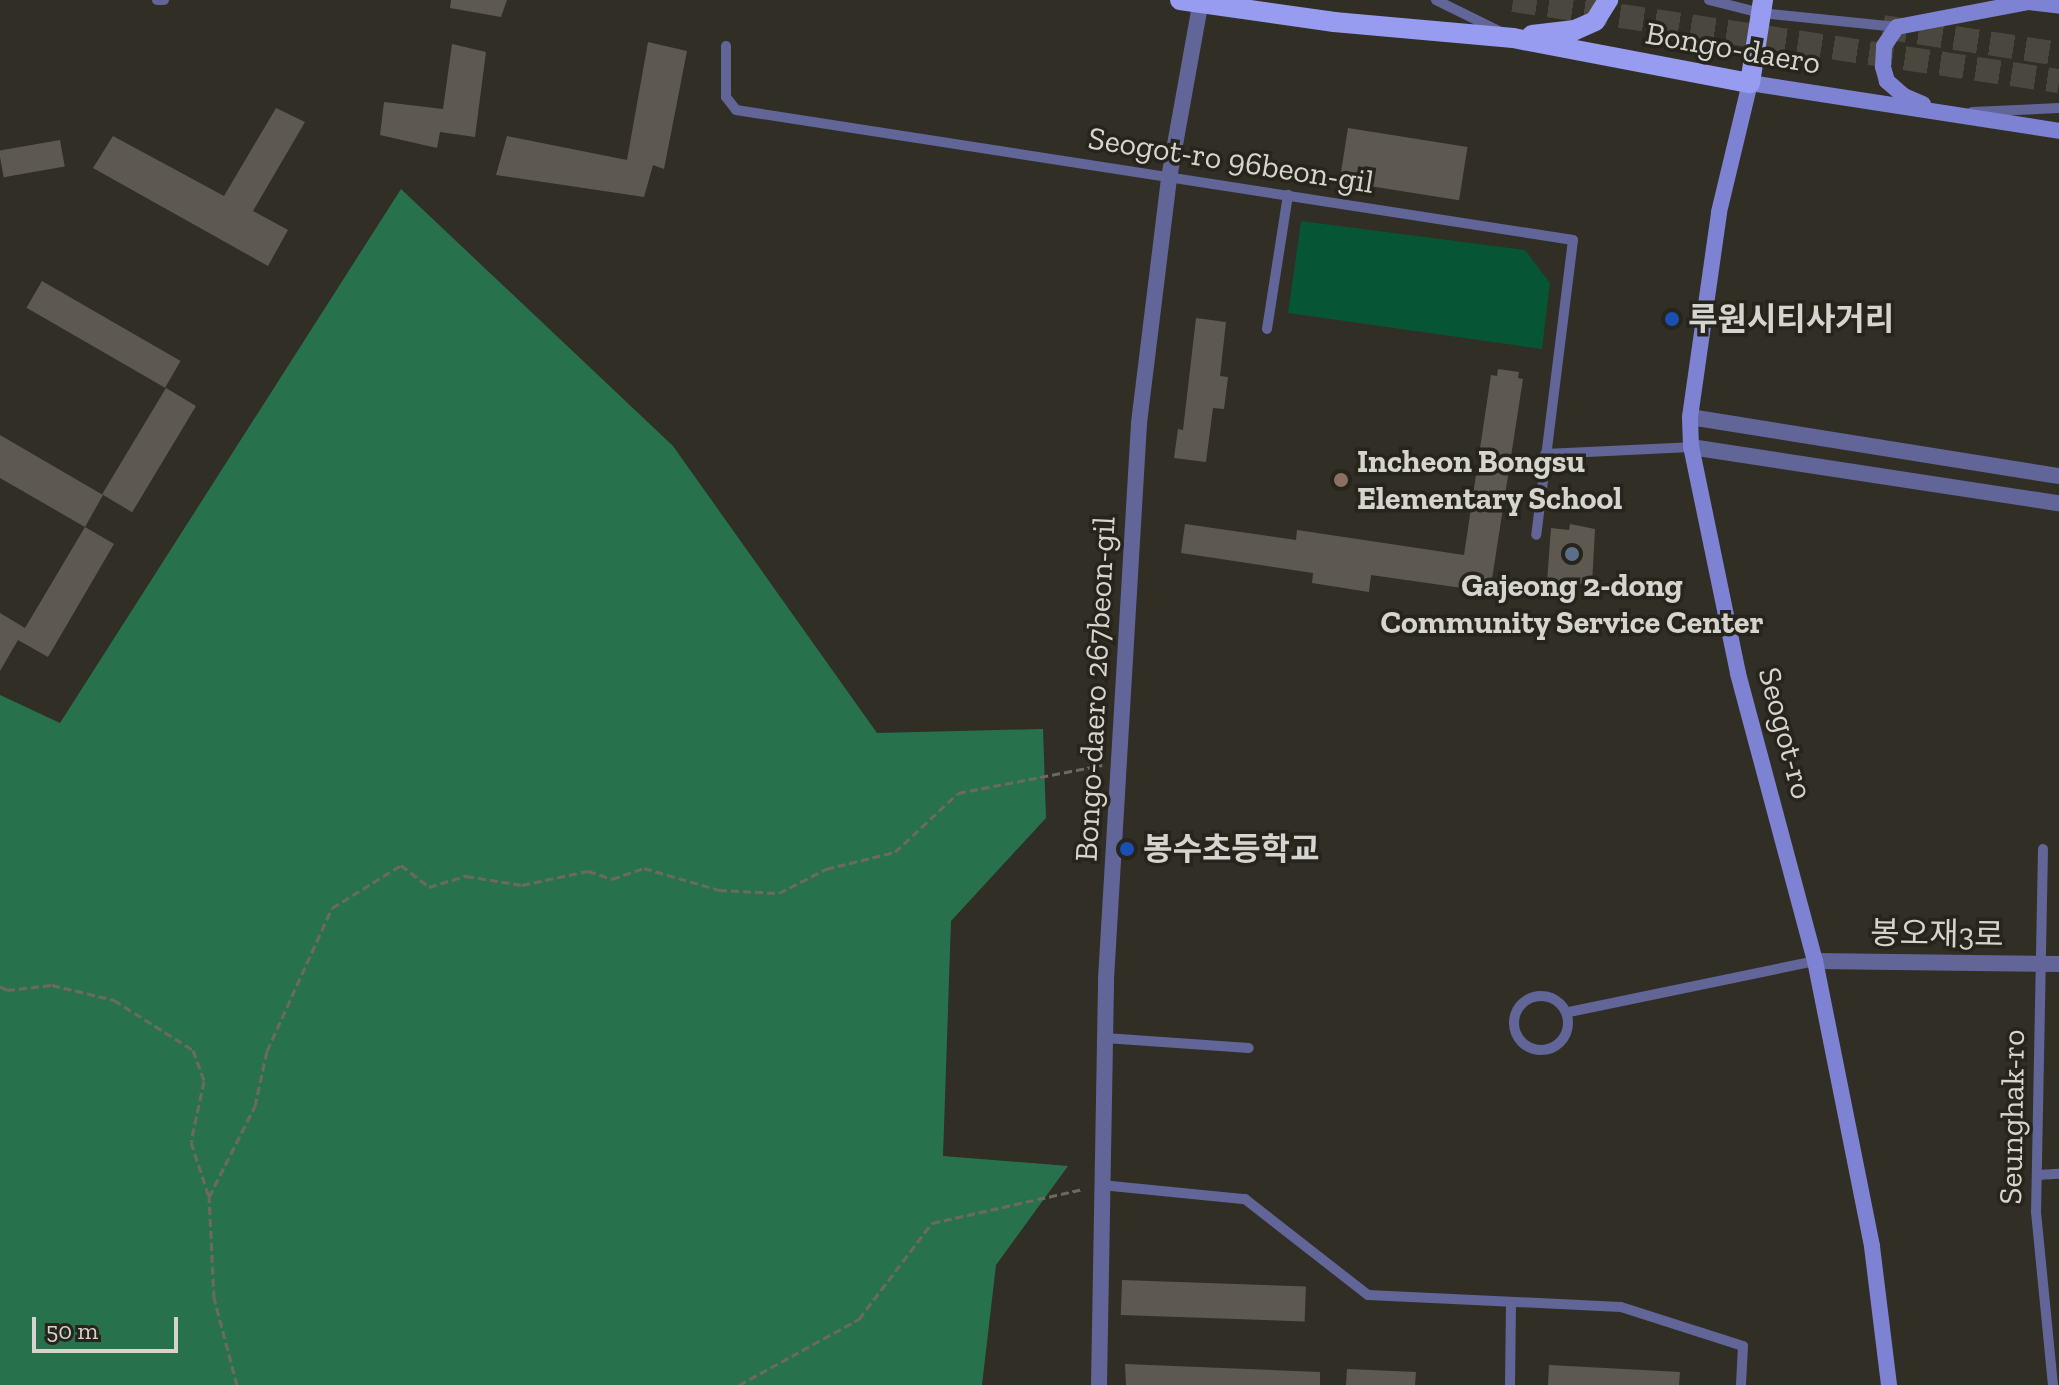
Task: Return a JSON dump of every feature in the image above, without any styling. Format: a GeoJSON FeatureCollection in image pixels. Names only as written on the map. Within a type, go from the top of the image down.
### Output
{"type":"FeatureCollection","features":[{"type":"Feature","properties":{"kind":"main road","name":"Bongo-daero"},"geometry":{"type":"LineString","coordinates":[[1180,0],[1334,22],[1513,38],[1750,83],[2059,131]]}},
{"type":"Feature","properties":{"kind":"main road"},"geometry":{"type":"LineString","coordinates":[[1513,38],[1575,30],[1595,21],[1608,0]]}},
{"type":"Feature","properties":{"kind":"main road"},"geometry":{"type":"LineString","coordinates":[[1942,113],[1904,96],[1887,81],[1883,67],[1884,46],[1897,27],[2022,1],[2059,6]]}},
{"type":"Feature","properties":{"kind":"main road","name":"Seogot-ro"},"geometry":{"type":"LineString","coordinates":[[1762,6],[1750,83],[1719,212],[1690,417],[1691,447],[1738,673],[1815,961],[1872,1246],[1889,1385]]}},
{"type":"Feature","properties":{"kind":"street","name":"Bongo-daero 267beon-gil"},"geometry":{"type":"LineString","coordinates":[[1099,1385],[1105,1038],[1139,423],[1169,178],[1201,1]]}},
{"type":"Feature","properties":{"kind":"street"},"geometry":{"type":"LineString","coordinates":[[1690,417],[2059,476]]}},
{"type":"Feature","properties":{"kind":"street"},"geometry":{"type":"LineString","coordinates":[[1691,447],[2059,503]]}},
{"type":"Feature","properties":{"kind":"street","name":"봉오재3로"},"geometry":{"type":"LineString","coordinates":[[1815,961],[2059,964]]}},
{"type":"Feature","properties":{"kind":"lane"},"geometry":{"type":"LineString","coordinates":[[157,0],[164,0]]}},
{"type":"Feature","properties":{"kind":"lane"},"geometry":{"type":"LineString","coordinates":[[1436,0],[1513,38]]}},
{"type":"Feature","properties":{"kind":"lane"},"geometry":{"type":"LineString","coordinates":[[1709,0],[1897,27]]}},
{"type":"Feature","properties":{"kind":"lane","name":"Seogot-ro 96beon-gil"},"geometry":{"type":"LineString","coordinates":[[726,46],[726,97],[736,110],[1573,240],[1536,535]]}},
{"type":"Feature","properties":{"kind":"lane","name":"Bongo-daero"},"geometry":{"type":"LineString","coordinates":[[1942,113],[2059,108]]}},
{"type":"Feature","properties":{"kind":"lane"},"geometry":{"type":"LineString","coordinates":[[1267,329],[1288,195]]}},
{"type":"Feature","properties":{"kind":"lane"},"geometry":{"type":"LineString","coordinates":[[1545,454],[1691,447]]}},
{"type":"Feature","properties":{"kind":"lane","name":"Seunghak-ro"},"geometry":{"type":"LineString","coordinates":[[2043,849],[2037,1175],[2041,1273],[2053,1385]]}},
{"type":"Feature","properties":{"kind":"lane"},"geometry":{"type":"LineString","coordinates":[[1569,1012],[1815,961]]}},
{"type":"Feature","properties":{"kind":"lane"},"geometry":{"type":"LineString","coordinates":[[1540,997],[1559,1001],[1569,1012],[1570,1029],[1553,1046],[1540,1051],[1521,1045],[1511,1028],[1515,1012],[1523,1001],[1540,997]]}},
{"type":"Feature","properties":{"kind":"lane"},"geometry":{"type":"LineString","coordinates":[[1105,1038],[1249,1048]]}},
{"type":"Feature","properties":{"kind":"lane"},"geometry":{"type":"LineString","coordinates":[[2037,1175],[2059,1174]]}},
{"type":"Feature","properties":{"kind":"lane"},"geometry":{"type":"LineString","coordinates":[[1101,1185],[1245,1199],[1368,1295],[1621,1307],[1743,1346],[1741,1385]]}},
{"type":"Feature","properties":{"kind":"lane"},"geometry":{"type":"LineString","coordinates":[[1510,1385],[1511,1302]]}},
{"type":"Feature","properties":{"kind":"path"},"geometry":{"type":"LineString","coordinates":[[209,1197],[255,1106],[267,1051],[332,908],[401,865],[429,887],[466,876],[522,885],[588,871],[612,879],[644,868],[719,890],[779,893],[826,869],[895,852],[958,793],[1118,762]]}},
{"type":"Feature","properties":{"kind":"path"},"geometry":{"type":"LineString","coordinates":[[0,986],[7,990],[52,985],[114,1000],[193,1050],[204,1081],[191,1142],[209,1197],[214,1298],[237,1385]]}},
{"type":"Feature","properties":{"kind":"path"},"geometry":{"type":"LineString","coordinates":[[739,1385],[859,1319],[932,1223],[1101,1185]]}},
{"type":"Feature","properties":{"kind":"green space"},"geometry":{"type":"Polygon","coordinates":[[[401,189],[673,446],[877,733],[1043,729],[1046,818],[951,921],[943,1156],[1068,1166],[996,1265],[982,1385],[0,1385],[0,695],[60,723],[401,189]]]}},
{"type":"Feature","properties":{"kind":"green space"},"geometry":{"type":"Polygon","coordinates":[[[1301,221],[1525,250],[1550,283],[1542,349],[1288,313],[1301,221]]]}},
{"type":"Feature","properties":{"kind":"building"},"geometry":{"type":"Polygon","coordinates":[[[451,0],[507,0],[501,17],[450,8],[451,0]]]}},
{"type":"Feature","properties":{"kind":"building"},"geometry":{"type":"Polygon","coordinates":[[[648,42],[687,51],[664,169],[653,165],[644,197],[496,175],[507,136],[627,160],[648,42]]]}},
{"type":"Feature","properties":{"kind":"building"},"geometry":{"type":"Polygon","coordinates":[[[452,44],[486,52],[475,137],[440,132],[437,148],[380,135],[384,102],[443,109],[452,44]]]}},
{"type":"Feature","properties":{"kind":"building"},"geometry":{"type":"Polygon","coordinates":[[[276,108],[305,122],[253,211],[288,230],[268,266],[93,168],[113,136],[224,196],[276,108]]]}},
{"type":"Feature","properties":{"kind":"building"},"geometry":{"type":"Polygon","coordinates":[[[1348,128],[1468,147],[1459,200],[1340,181],[1348,128]]]}},
{"type":"Feature","properties":{"kind":"building"},"geometry":{"type":"Polygon","coordinates":[[[60,140],[65,167],[4,177],[0,151],[60,140]]]}},
{"type":"Feature","properties":{"kind":"building"},"geometry":{"type":"Polygon","coordinates":[[[42,281],[181,361],[165,388],[26,308],[42,281]]]}},
{"type":"Feature","properties":{"kind":"building"},"geometry":{"type":"Polygon","coordinates":[[[1196,318],[1226,322],[1220,376],[1228,377],[1224,409],[1213,408],[1206,462],[1174,458],[1178,429],[1183,430],[1196,318]]]}},
{"type":"Feature","properties":{"kind":"building"},"geometry":{"type":"Polygon","coordinates":[[[1498,369],[1519,372],[1518,378],[1523,379],[1490,592],[1371,575],[1369,592],[1312,583],[1313,573],[1181,553],[1185,524],[1296,540],[1297,530],[1464,555],[1491,375],[1497,376],[1498,369]]]}},
{"type":"Feature","properties":{"kind":"building"},"geometry":{"type":"Polygon","coordinates":[[[166,388],[196,406],[132,512],[102,494],[166,388]]]}},
{"type":"Feature","properties":{"kind":"building"},"geometry":{"type":"Polygon","coordinates":[[[0,435],[103,495],[85,527],[0,478],[0,435]]]}},
{"type":"Feature","properties":{"kind":"building","name":"Gajeong 2-dong Community Service Center"},"geometry":{"type":"Polygon","coordinates":[[[1570,524],[1595,529],[1592,585],[1547,582],[1551,528],[1569,530],[1570,524]]]}},
{"type":"Feature","properties":{"kind":"building"},"geometry":{"type":"Polygon","coordinates":[[[85,527],[114,544],[48,657],[18,640],[0,671],[0,613],[25,628],[85,527]]]}},
{"type":"Feature","properties":{"kind":"building"},"geometry":{"type":"Polygon","coordinates":[[[1122,1280],[1306,1286],[1305,1321],[1121,1315],[1122,1280]]]}},
{"type":"Feature","properties":{"kind":"building"},"geometry":{"type":"Polygon","coordinates":[[[1125,1364],[1320,1372],[1320,1385],[1126,1385],[1125,1364]]]}},
{"type":"Feature","properties":{"kind":"building"},"geometry":{"type":"Polygon","coordinates":[[[1549,1365],[1680,1372],[1679,1385],[1548,1385],[1549,1365]]]}},
{"type":"Feature","properties":{"kind":"building"},"geometry":{"type":"Polygon","coordinates":[[[1347,1369],[1416,1372],[1415,1385],[1346,1385],[1347,1369]]]}},
{"type":"Feature","properties":{"kind":"tunnel"},"geometry":{"type":"LineString","coordinates":[[1513,0],[2059,81]]}},
{"type":"Feature","properties":{"kind":"tunnel"},"geometry":{"type":"LineString","coordinates":[[1883,27],[2059,54]]}},
{"type":"Feature","properties":{"kind":"place","name":"루원시티사거리"},"geometry":{"type":"Point","coordinates":[1672,319]}},
{"type":"Feature","properties":{"kind":"place","name":"Incheon Bongsu Elementary School"},"geometry":{"type":"Point","coordinates":[1341,480]}},
{"type":"Feature","properties":{"kind":"place","name":"Gajeong 2-dong Community Service Center"},"geometry":{"type":"Point","coordinates":[1572,554]}},
{"type":"Feature","properties":{"kind":"place","name":"봉수초등학교"},"geometry":{"type":"Point","coordinates":[1127,849]}}]}
